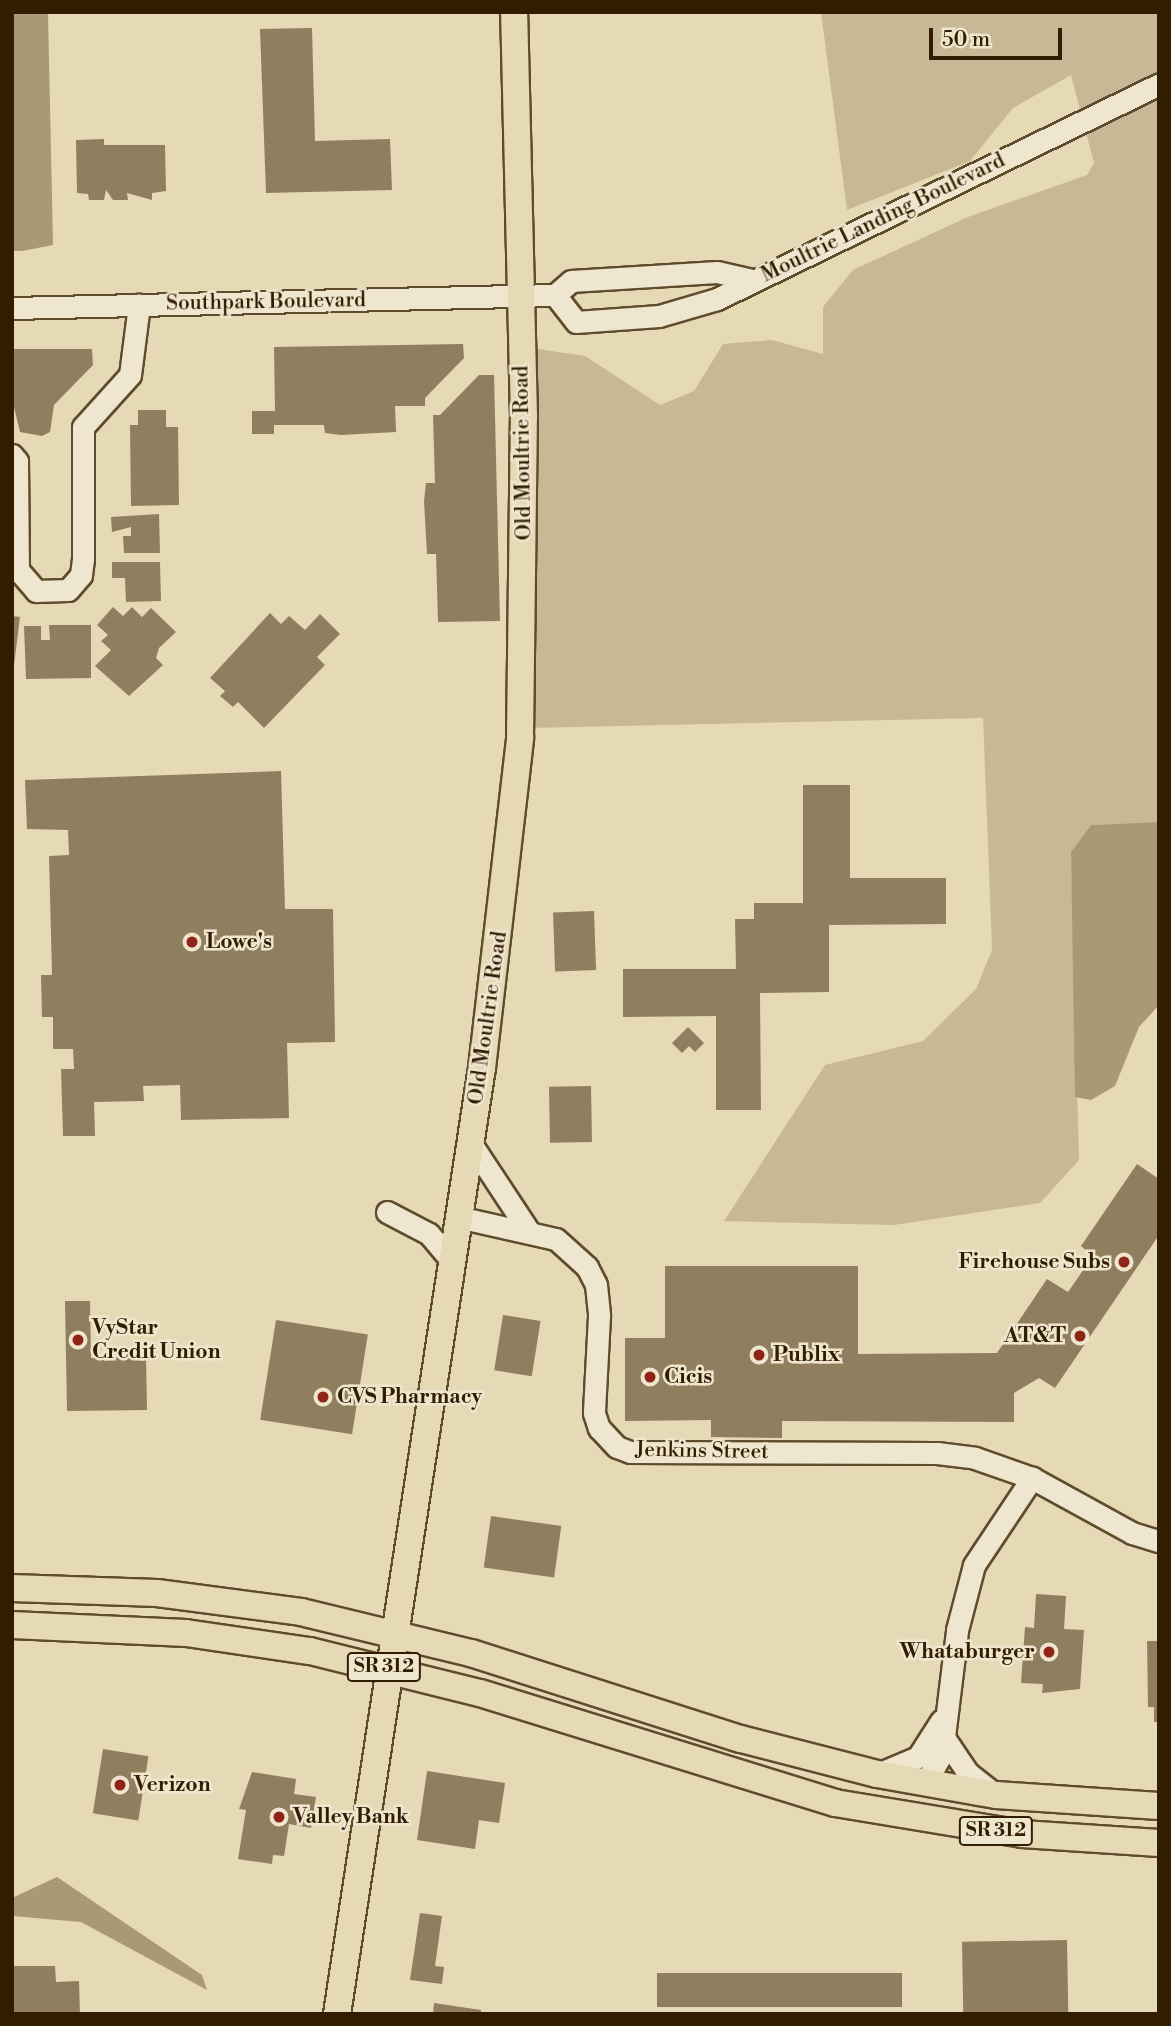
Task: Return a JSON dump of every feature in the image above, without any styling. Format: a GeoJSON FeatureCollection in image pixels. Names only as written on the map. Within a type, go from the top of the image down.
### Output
{"type":"FeatureCollection","features":[{"type":"Feature","properties":{"kind":"main road","name":"Old Moultrie Road"},"geometry":{"type":"LineString","coordinates":[[337,2014],[470,1142],[520,738],[524,632],[514,12]]}},
{"type":"Feature","properties":{"kind":"main road","name":"SR 312"},"geometry":{"type":"LineString","coordinates":[[12,1588],[214,1598],[395,1632],[741,1739],[877,1774],[996,1795],[1159,1806]]}},
{"type":"Feature","properties":{"kind":"main road","name":"SR 312"},"geometry":{"type":"LineString","coordinates":[[12,1625],[187,1633],[389,1668],[835,1803],[1022,1834],[1159,1843]]}},
{"type":"Feature","properties":{"kind":"main road"},"geometry":{"type":"LineString","coordinates":[[835,1803],[893,1797],[925,1783]]}},
{"type":"Feature","properties":{"kind":"street","name":"Moultrie Landing Boulevard"},"geometry":{"type":"LineString","coordinates":[[555,295],[570,281],[717,272],[752,280],[1159,84]]}},
{"type":"Feature","properties":{"kind":"street"},"geometry":{"type":"LineString","coordinates":[[555,295],[576,322],[659,316],[716,299],[752,280]]}},
{"type":"Feature","properties":{"kind":"street","name":"Southpark Boulevard"},"geometry":{"type":"LineString","coordinates":[[12,308],[555,295]]}},
{"type":"Feature","properties":{"kind":"street"},"geometry":{"type":"LineString","coordinates":[[12,455],[17,461],[18,570],[36,591],[68,590],[81,575],[83,559],[83,427],[130,375],[139,305]]}},
{"type":"Feature","properties":{"kind":"street"},"geometry":{"type":"LineString","coordinates":[[470,1142],[530,1233]]}},
{"type":"Feature","properties":{"kind":"street"},"geometry":{"type":"LineString","coordinates":[[387,1212],[429,1234],[452,1261]]}},
{"type":"Feature","properties":{"kind":"street","name":"Jenkins Street"},"geometry":{"type":"LineString","coordinates":[[458,1217],[565,1243],[596,1285],[594,1413],[599,1428],[617,1447],[630,1452],[937,1453],[986,1461],[1032,1478]]}},
{"type":"Feature","properties":{"kind":"street"},"geometry":{"type":"LineString","coordinates":[[925,1783],[938,1764],[942,1728],[974,1565],[1032,1478],[1132,1533],[1159,1541]]}},
{"type":"Feature","properties":{"kind":"street"},"geometry":{"type":"LineString","coordinates":[[877,1774],[918,1757],[942,1728]]}},
{"type":"Feature","properties":{"kind":"street"},"geometry":{"type":"LineString","coordinates":[[942,1728],[968,1773],[996,1795]]}},
{"type":"Feature","properties":{"kind":"shaded area"},"geometry":{"type":"Polygon","coordinates":[[[12,12],[48,12],[53,245],[22,251],[12,251],[12,12]]]}},
{"type":"Feature","properties":{"kind":"shaded area"},"geometry":{"type":"Polygon","coordinates":[[[821,12],[1159,12],[1159,822],[1091,825],[1071,852],[1079,1160],[1040,1203],[894,1225],[724,1221],[825,1065],[923,1041],[976,989],[992,950],[983,718],[529,728],[531,348],[585,356],[660,405],[694,391],[723,344],[772,340],[823,354],[823,307],[853,270],[968,217],[1087,175],[1094,163],[1071,75],[1013,108],[970,161],[847,210],[821,12]]]}},
{"type":"Feature","properties":{"kind":"shaded area"},"geometry":{"type":"Polygon","coordinates":[[[1159,822],[1159,1005],[1139,1027],[1115,1086],[1091,1100],[1075,1097],[1071,852],[1091,825],[1159,822]]]}},
{"type":"Feature","properties":{"kind":"shaded area"},"geometry":{"type":"Polygon","coordinates":[[[57,1877],[202,1975],[207,1990],[81,1922],[12,1916],[12,1898],[57,1877]]]}},
{"type":"Feature","properties":{"kind":"building"},"geometry":{"type":"Polygon","coordinates":[[[312,28],[315,141],[390,139],[392,190],[266,193],[260,29],[312,28]]]}},
{"type":"Feature","properties":{"kind":"building"},"geometry":{"type":"Polygon","coordinates":[[[104,139],[104,145],[165,145],[166,191],[152,193],[152,200],[127,193],[128,200],[113,200],[106,190],[104,200],[89,200],[88,194],[77,193],[76,140],[104,139]]]}},
{"type":"Feature","properties":{"kind":"building"},"geometry":{"type":"Polygon","coordinates":[[[463,344],[464,358],[425,398],[425,406],[395,406],[396,432],[341,435],[325,433],[324,425],[274,425],[274,434],[252,434],[252,411],[275,411],[274,347],[463,344]]]}},
{"type":"Feature","properties":{"kind":"building"},"geometry":{"type":"Polygon","coordinates":[[[12,349],[92,349],[93,365],[54,405],[50,432],[42,436],[20,432],[12,399],[12,349]]]}},
{"type":"Feature","properties":{"kind":"building"},"geometry":{"type":"Polygon","coordinates":[[[479,375],[494,375],[500,621],[438,622],[436,554],[427,554],[424,501],[426,483],[435,483],[433,415],[440,415],[479,375]]]}},
{"type":"Feature","properties":{"kind":"building"},"geometry":{"type":"Polygon","coordinates":[[[138,410],[166,410],[166,427],[178,427],[179,505],[131,506],[130,425],[138,425],[138,410]]]}},
{"type":"Feature","properties":{"kind":"building"},"geometry":{"type":"Polygon","coordinates":[[[159,514],[160,553],[124,553],[123,536],[131,536],[131,527],[112,532],[111,517],[159,514]]]}},
{"type":"Feature","properties":{"kind":"building"},"geometry":{"type":"Polygon","coordinates":[[[112,562],[160,562],[161,601],[126,602],[125,578],[112,578],[112,562]]]}},
{"type":"Feature","properties":{"kind":"building"},"geometry":{"type":"Polygon","coordinates":[[[113,607],[123,616],[132,607],[142,617],[151,608],[176,632],[159,648],[156,658],[163,665],[129,696],[95,666],[111,650],[101,641],[108,635],[97,625],[113,607]]]}},
{"type":"Feature","properties":{"kind":"building"},"geometry":{"type":"Polygon","coordinates":[[[270,613],[281,624],[289,616],[305,630],[320,614],[340,634],[317,657],[325,665],[264,728],[238,702],[233,707],[220,696],[225,691],[210,678],[270,613]]]}},
{"type":"Feature","properties":{"kind":"building"},"geometry":{"type":"Polygon","coordinates":[[[12,616],[20,617],[12,680],[12,616]]]}},
{"type":"Feature","properties":{"kind":"building"},"geometry":{"type":"Polygon","coordinates":[[[49,625],[91,625],[91,678],[26,679],[24,626],[41,626],[41,640],[50,640],[49,625]]]}},
{"type":"Feature","properties":{"kind":"building","name":"Lowe's"},"geometry":{"type":"Polygon","coordinates":[[[281,771],[285,909],[333,909],[335,1042],[287,1043],[289,1118],[181,1120],[180,1085],[143,1086],[144,1101],[94,1102],[95,1136],[63,1136],[61,1069],[74,1069],[73,1049],[53,1049],[53,1017],[42,1017],[41,975],[52,975],[49,856],[69,855],[68,830],[27,829],[25,780],[281,771]]]}},
{"type":"Feature","properties":{"kind":"building"},"geometry":{"type":"Polygon","coordinates":[[[803,785],[850,785],[850,878],[946,878],[946,924],[829,925],[829,992],[760,993],[761,1110],[716,1110],[716,1016],[623,1017],[623,969],[736,969],[735,919],[754,919],[754,903],[803,903],[803,785]]]}},
{"type":"Feature","properties":{"kind":"building"},"geometry":{"type":"Polygon","coordinates":[[[594,911],[596,970],[555,971],[553,912],[594,911]]]}},
{"type":"Feature","properties":{"kind":"building"},"geometry":{"type":"Polygon","coordinates":[[[688,1027],[704,1043],[695,1052],[689,1046],[682,1053],[672,1043],[688,1027]]]}},
{"type":"Feature","properties":{"kind":"building"},"geometry":{"type":"Polygon","coordinates":[[[591,1086],[592,1142],[550,1143],[549,1087],[591,1086]]]}},
{"type":"Feature","properties":{"kind":"building"},"geometry":{"type":"Polygon","coordinates":[[[1137,1164],[1159,1179],[1159,1235],[1055,1388],[1039,1378],[1014,1393],[1014,1422],[782,1421],[782,1438],[711,1437],[711,1420],[625,1421],[625,1338],[665,1338],[665,1266],[858,1266],[858,1354],[997,1353],[1047,1279],[1068,1292],[1093,1256],[1081,1246],[1137,1164]]]}},
{"type":"Feature","properties":{"kind":"building","name":"VyStar Credit Union"},"geometry":{"type":"Polygon","coordinates":[[[65,1301],[90,1301],[91,1358],[146,1357],[147,1410],[67,1411],[65,1301]]]}},
{"type":"Feature","properties":{"kind":"building"},"geometry":{"type":"Polygon","coordinates":[[[503,1315],[541,1321],[532,1376],[494,1370],[503,1315]]]}},
{"type":"Feature","properties":{"kind":"building","name":"CVS Pharmacy"},"geometry":{"type":"Polygon","coordinates":[[[276,1320],[368,1335],[352,1434],[260,1420],[276,1320]]]}},
{"type":"Feature","properties":{"kind":"building"},"geometry":{"type":"Polygon","coordinates":[[[491,1516],[561,1526],[554,1577],[484,1567],[491,1516]]]}},
{"type":"Feature","properties":{"kind":"building"},"geometry":{"type":"Polygon","coordinates":[[[1036,1594],[1066,1596],[1064,1629],[1084,1630],[1080,1689],[1042,1693],[1043,1684],[1021,1683],[1025,1627],[1034,1628],[1036,1594]]]}},
{"type":"Feature","properties":{"kind":"building"},"geometry":{"type":"Polygon","coordinates":[[[1147,1641],[1159,1641],[1159,1722],[1154,1722],[1154,1707],[1148,1707],[1147,1641]]]}},
{"type":"Feature","properties":{"kind":"building","name":"Verizon"},"geometry":{"type":"Polygon","coordinates":[[[103,1749],[148,1756],[138,1820],[93,1813],[103,1749]]]}},
{"type":"Feature","properties":{"kind":"building"},"geometry":{"type":"Polygon","coordinates":[[[427,1771],[505,1783],[499,1823],[479,1820],[475,1849],[417,1840],[427,1771]]]}},
{"type":"Feature","properties":{"kind":"building","name":"Valley Bank"},"geometry":{"type":"Polygon","coordinates":[[[252,1772],[296,1779],[294,1794],[316,1797],[311,1828],[289,1824],[284,1856],[273,1855],[272,1864],[238,1859],[246,1810],[239,1809],[252,1772]]]}},
{"type":"Feature","properties":{"kind":"building"},"geometry":{"type":"Polygon","coordinates":[[[420,1913],[442,1916],[435,1966],[444,1967],[442,1984],[410,1980],[420,1913]]]}},
{"type":"Feature","properties":{"kind":"building"},"geometry":{"type":"Polygon","coordinates":[[[1067,1940],[1068,2014],[963,2014],[962,1942],[1067,1940]]]}},
{"type":"Feature","properties":{"kind":"building"},"geometry":{"type":"Polygon","coordinates":[[[12,1966],[55,1966],[56,1982],[79,1981],[80,2014],[12,2014],[12,1966]]]}},
{"type":"Feature","properties":{"kind":"building"},"geometry":{"type":"Polygon","coordinates":[[[657,1973],[902,1973],[902,2007],[657,2007],[657,1973]]]}},
{"type":"Feature","properties":{"kind":"building"},"geometry":{"type":"Polygon","coordinates":[[[434,2003],[481,2010],[481,2014],[433,2014],[434,2003]]]}},
{"type":"Feature","properties":{"kind":"place","name":"Lowe's"},"geometry":{"type":"Point","coordinates":[192,942]}},
{"type":"Feature","properties":{"kind":"place","name":"Firehouse Subs"},"geometry":{"type":"Point","coordinates":[1124,1262]}},
{"type":"Feature","properties":{"kind":"place","name":"AT&T"},"geometry":{"type":"Point","coordinates":[1080,1336]}},
{"type":"Feature","properties":{"kind":"place","name":"VyStar Credit Union"},"geometry":{"type":"Point","coordinates":[78,1340]}},
{"type":"Feature","properties":{"kind":"place","name":"Publix"},"geometry":{"type":"Point","coordinates":[759,1355]}},
{"type":"Feature","properties":{"kind":"place","name":"Cicis"},"geometry":{"type":"Point","coordinates":[650,1377]}},
{"type":"Feature","properties":{"kind":"place","name":"CVS Pharmacy"},"geometry":{"type":"Point","coordinates":[323,1397]}},
{"type":"Feature","properties":{"kind":"place","name":"Whataburger"},"geometry":{"type":"Point","coordinates":[1049,1652]}},
{"type":"Feature","properties":{"kind":"place","name":"Verizon"},"geometry":{"type":"Point","coordinates":[120,1785]}},
{"type":"Feature","properties":{"kind":"place","name":"Valley Bank"},"geometry":{"type":"Point","coordinates":[279,1817]}}]}
